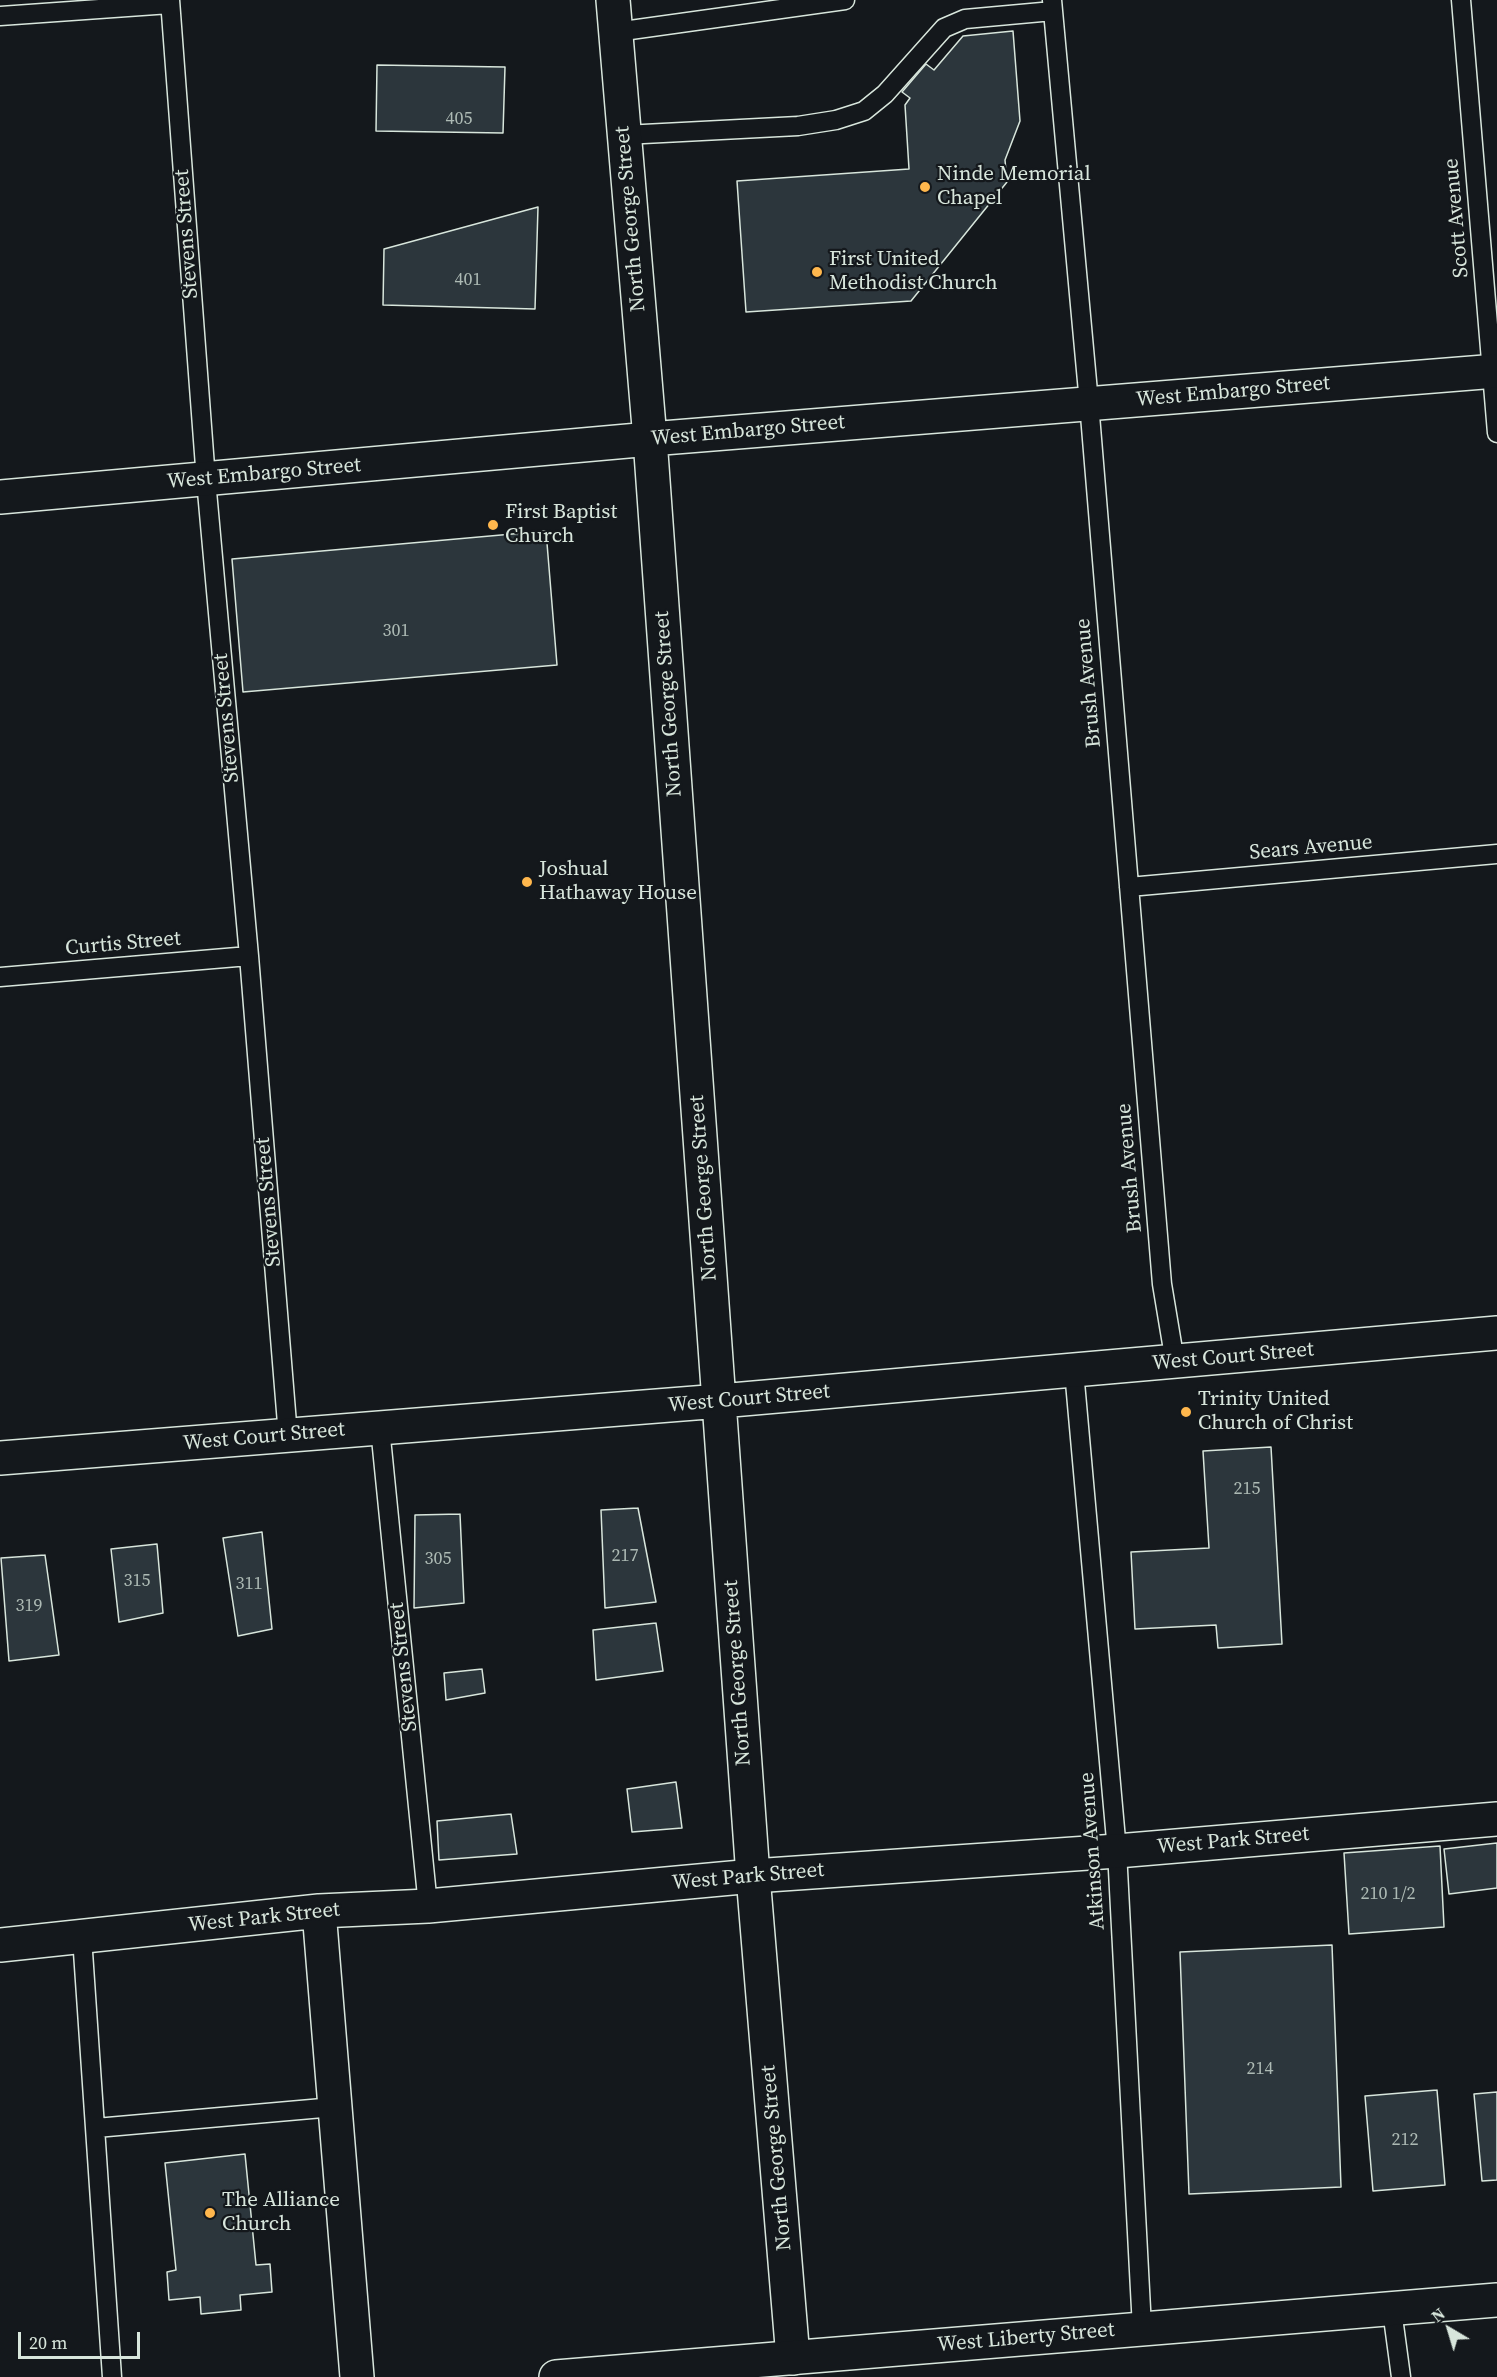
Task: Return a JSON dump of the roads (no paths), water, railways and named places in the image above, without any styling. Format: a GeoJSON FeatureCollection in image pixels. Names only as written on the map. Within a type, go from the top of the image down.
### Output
{"type":"FeatureCollection","features":[{"type":"Feature","properties":{"kind":"street","name":"North George Street"},"geometry":{"type":"LineString","coordinates":[[615,16],[650,439],[753,1876],[794,2368]]}},
{"type":"Feature","properties":{"kind":"street","name":"West Embargo Street"},"geometry":{"type":"LineString","coordinates":[[0,496],[206,480],[650,439],[1495,371]]}},
{"type":"Feature","properties":{"kind":"street","name":"West Court Street"},"geometry":{"type":"LineString","coordinates":[[0,1458],[720,1401],[1497,1333]]}},
{"type":"Feature","properties":{"kind":"street","name":"West Park Street"},"geometry":{"type":"LineString","coordinates":[[0,1945],[319,1911],[428,1906],[753,1876],[1118,1851],[1497,1819]]}},
{"type":"Feature","properties":{"kind":"street"},"geometry":{"type":"LineString","coordinates":[[319,1911],[357,2377]]}},
{"type":"Feature","properties":{"kind":"street","name":"West Liberty Street"},"geometry":{"type":"LineString","coordinates":[[556,2377],[794,2368],[1142,2328],[1497,2300]]}},
{"type":"Feature","properties":{"kind":"lane"},"geometry":{"type":"LineString","coordinates":[[615,16],[845,0]]}},
{"type":"Feature","properties":{"kind":"lane","name":"Scott Avenue"},"geometry":{"type":"LineString","coordinates":[[1461,0],[1495,371],[1497,433]]}},
{"type":"Feature","properties":{"kind":"lane"},"geometry":{"type":"LineString","coordinates":[[0,16],[170,2]]}},
{"type":"Feature","properties":{"kind":"lane","name":"Stevens Street"},"geometry":{"type":"LineString","coordinates":[[170,2],[206,480],[249,956],[288,1436]]}},
{"type":"Feature","properties":{"kind":"lane"},"geometry":{"type":"LineString","coordinates":[[624,135],[798,126],[836,120],[864,111],[885,94],[944,27],[965,19],[1052,5]]}},
{"type":"Feature","properties":{"kind":"lane","name":"Brush Avenue"},"geometry":{"type":"LineString","coordinates":[[1052,5],[1089,403],[1162,1284],[1175,1362]]}},
{"type":"Feature","properties":{"kind":"lane","name":"Sears Avenue"},"geometry":{"type":"LineString","coordinates":[[1129,887],[1497,854]]}},
{"type":"Feature","properties":{"kind":"lane","name":"Curtis Street"},"geometry":{"type":"LineString","coordinates":[[0,977],[249,956]]}},
{"type":"Feature","properties":{"kind":"lane","name":"Atkinson Avenue"},"geometry":{"type":"LineString","coordinates":[[1074,1371],[1118,1851],[1142,2328]]}},
{"type":"Feature","properties":{"kind":"lane","name":"Stevens Street"},"geometry":{"type":"LineString","coordinates":[[380,1428],[428,1906]]}},
{"type":"Feature","properties":{"kind":"lane"},"geometry":{"type":"LineString","coordinates":[[82,1937],[112,2377]]}},
{"type":"Feature","properties":{"kind":"lane"},"geometry":{"type":"LineString","coordinates":[[96,2128],[334,2106]]}},
{"type":"Feature","properties":{"kind":"lane"},"geometry":{"type":"LineString","coordinates":[[1392,2310],[1401,2377]]}},
{"type":"Feature","properties":{"kind":"place","name":"Ninde Memorial Chapel"},"geometry":{"type":"Point","coordinates":[925,187]}},
{"type":"Feature","properties":{"kind":"place","name":"First United Methodist Church"},"geometry":{"type":"Point","coordinates":[817,272]}},
{"type":"Feature","properties":{"kind":"place","name":"First Baptist Church"},"geometry":{"type":"Point","coordinates":[493,525]}},
{"type":"Feature","properties":{"kind":"place","name":"Joshual Hathaway House"},"geometry":{"type":"Point","coordinates":[527,882]}},
{"type":"Feature","properties":{"kind":"place","name":"Trinity United Church of Christ"},"geometry":{"type":"Point","coordinates":[1186,1412]}},
{"type":"Feature","properties":{"kind":"place","name":"The Alliance Church"},"geometry":{"type":"Point","coordinates":[210,2213]}}]}
